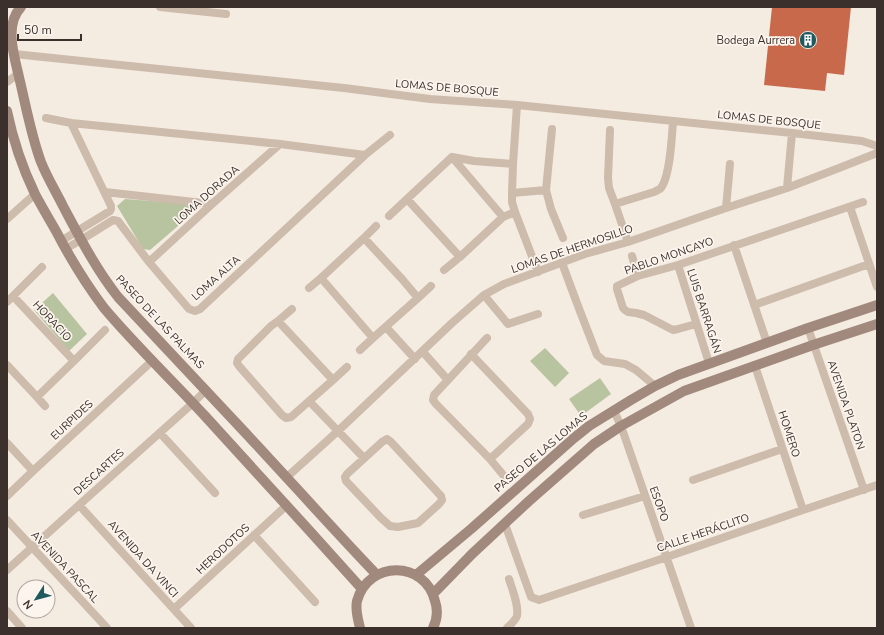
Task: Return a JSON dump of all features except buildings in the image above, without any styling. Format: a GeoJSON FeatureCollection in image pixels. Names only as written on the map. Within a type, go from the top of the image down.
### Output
{"type":"FeatureCollection","features":[{"type":"Feature","properties":{"kind":"street"},"geometry":{"type":"LineString","coordinates":[[160,7],[226,14]]}},
{"type":"Feature","properties":{"kind":"street","name":"PASEO DE LAS PALMAS"},"geometry":{"type":"LineString","coordinates":[[15,12],[9,34],[34,140],[42,164],[95,265],[118,297],[377,575]]}},
{"type":"Feature","properties":{"kind":"street","name":"LOMAS DE BOSQUE"},"geometry":{"type":"LineString","coordinates":[[14,54],[344,88],[430,99],[792,133],[862,141],[877,146]]}},
{"type":"Feature","properties":{"kind":"street"},"geometry":{"type":"LineString","coordinates":[[7,82],[18,74]]}},
{"type":"Feature","properties":{"kind":"street"},"geometry":{"type":"LineString","coordinates":[[517,106],[512,202],[538,272]]}},
{"type":"Feature","properties":{"kind":"street"},"geometry":{"type":"LineString","coordinates":[[7,111],[19,155],[36,194],[63,245],[97,298],[152,361],[287,505],[362,589]]}},
{"type":"Feature","properties":{"kind":"street"},"geometry":{"type":"LineString","coordinates":[[46,118],[71,123],[280,144],[365,155]]}},
{"type":"Feature","properties":{"kind":"street"},"geometry":{"type":"LineString","coordinates":[[615,204],[660,189],[666,179],[668,169],[673,121]]}},
{"type":"Feature","properties":{"kind":"street","name":"LOMA ALTA"},"geometry":{"type":"LineString","coordinates":[[71,123],[112,209],[79,236]]}},
{"type":"Feature","properties":{"kind":"street"},"geometry":{"type":"LineString","coordinates":[[552,129],[546,190],[551,209],[563,238]]}},
{"type":"Feature","properties":{"kind":"street"},"geometry":{"type":"LineString","coordinates":[[610,130],[608,178],[628,242]]}},
{"type":"Feature","properties":{"kind":"street"},"geometry":{"type":"LineString","coordinates":[[787,188],[792,133]]}},
{"type":"Feature","properties":{"kind":"street","name":"LOMA ALTA"},"geometry":{"type":"LineString","coordinates":[[63,245],[79,236],[116,220],[189,309],[195,311],[200,309],[365,155],[390,135]]}},
{"type":"Feature","properties":{"kind":"street","name":"LOMA DORADA"},"geometry":{"type":"LineString","coordinates":[[149,262],[280,144]]}},
{"type":"Feature","properties":{"kind":"street","name":"LOMAS DE HERMOSILLO"},"geometry":{"type":"LineString","coordinates":[[287,477],[423,352],[452,323],[484,295],[504,284],[585,254],[628,242],[787,188],[877,153]]}},
{"type":"Feature","properties":{"kind":"street"},"geometry":{"type":"LineString","coordinates":[[452,158],[513,164]]}},
{"type":"Feature","properties":{"kind":"street"},"geometry":{"type":"LineString","coordinates":[[388,216],[452,158]]}},
{"type":"Feature","properties":{"kind":"street"},"geometry":{"type":"LineString","coordinates":[[452,158],[503,217]]}},
{"type":"Feature","properties":{"kind":"street"},"geometry":{"type":"LineString","coordinates":[[726,208],[730,164]]}},
{"type":"Feature","properties":{"kind":"street"},"geometry":{"type":"LineString","coordinates":[[512,193],[546,190]]}},
{"type":"Feature","properties":{"kind":"street"},"geometry":{"type":"LineString","coordinates":[[105,192],[212,204]]}},
{"type":"Feature","properties":{"kind":"street"},"geometry":{"type":"LineString","coordinates":[[7,219],[36,194]]}},
{"type":"Feature","properties":{"kind":"street"},"geometry":{"type":"LineString","coordinates":[[407,199],[460,257]]}},
{"type":"Feature","properties":{"kind":"street","name":"PABLO MONCAYO"},"geometry":{"type":"LineString","coordinates":[[696,324],[673,330],[644,315],[628,312],[623,308],[617,289],[618,286],[638,276],[678,265],[863,202]]}},
{"type":"Feature","properties":{"kind":"street"},"geometry":{"type":"LineString","coordinates":[[850,207],[877,288]]}},
{"type":"Feature","properties":{"kind":"street"},"geometry":{"type":"LineString","coordinates":[[444,270],[503,217],[515,212]]}},
{"type":"Feature","properties":{"kind":"street"},"geometry":{"type":"LineString","coordinates":[[309,288],[376,226]]}},
{"type":"Feature","properties":{"kind":"street"},"geometry":{"type":"LineString","coordinates":[[364,238],[418,298]]}},
{"type":"Feature","properties":{"kind":"street"},"geometry":{"type":"LineString","coordinates":[[734,245],[767,343]]}},
{"type":"Feature","properties":{"kind":"street"},"geometry":{"type":"LineString","coordinates":[[632,256],[638,276]]}},
{"type":"Feature","properties":{"kind":"street"},"geometry":{"type":"LineString","coordinates":[[562,263],[580,314],[597,355],[604,361],[624,364],[636,370],[655,386]]}},
{"type":"Feature","properties":{"kind":"street"},"geometry":{"type":"LineString","coordinates":[[754,304],[869,264]]}},
{"type":"Feature","properties":{"kind":"street","name":"LUIS BARRAGÁN"},"geometry":{"type":"LineString","coordinates":[[678,265],[709,363]]}},
{"type":"Feature","properties":{"kind":"street"},"geometry":{"type":"LineString","coordinates":[[7,302],[42,268]]}},
{"type":"Feature","properties":{"kind":"street"},"geometry":{"type":"LineString","coordinates":[[321,278],[373,338]]}},
{"type":"Feature","properties":{"kind":"street"},"geometry":{"type":"LineString","coordinates":[[360,350],[431,286]]}},
{"type":"Feature","properties":{"kind":"street"},"geometry":{"type":"LineString","coordinates":[[484,295],[508,324],[538,314]]}},
{"type":"Feature","properties":{"kind":"street","name":"HORACIO"},"geometry":{"type":"LineString","coordinates":[[13,296],[74,361]]}},
{"type":"Feature","properties":{"kind":"street","name":"PASEO DE LAS LOMAS"},"geometry":{"type":"LineString","coordinates":[[416,575],[589,426],[655,386],[709,363],[877,305]]}},
{"type":"Feature","properties":{"kind":"street"},"geometry":{"type":"LineString","coordinates":[[292,309],[238,359],[237,363],[282,415],[286,418],[291,417],[310,402],[348,367]]}},
{"type":"Feature","properties":{"kind":"street"},"geometry":{"type":"LineString","coordinates":[[278,321],[333,380]]}},
{"type":"Feature","properties":{"kind":"street"},"geometry":{"type":"LineString","coordinates":[[433,594],[472,554],[517,512],[594,444],[621,426],[684,391],[877,324]]}},
{"type":"Feature","properties":{"kind":"street"},"geometry":{"type":"LineString","coordinates":[[386,327],[415,359]]}},
{"type":"Feature","properties":{"kind":"street","name":"AVENIDA PLATON"},"geometry":{"type":"LineString","coordinates":[[808,328],[864,490]]}},
{"type":"Feature","properties":{"kind":"street"},"geometry":{"type":"LineString","coordinates":[[37,397],[106,330]]}},
{"type":"Feature","properties":{"kind":"street"},"geometry":{"type":"LineString","coordinates":[[487,338],[434,394],[433,400],[490,459],[504,476]]}},
{"type":"Feature","properties":{"kind":"street"},"geometry":{"type":"LineString","coordinates":[[423,352],[448,379]]}},
{"type":"Feature","properties":{"kind":"street"},"geometry":{"type":"LineString","coordinates":[[471,354],[528,414],[530,419],[528,424],[490,459]]}},
{"type":"Feature","properties":{"kind":"street","name":"EURPIDES"},"geometry":{"type":"LineString","coordinates":[[7,496],[152,361]]}},
{"type":"Feature","properties":{"kind":"street"},"geometry":{"type":"LineString","coordinates":[[7,364],[45,406]]}},
{"type":"Feature","properties":{"kind":"street","name":"HOMERO"},"geometry":{"type":"LineString","coordinates":[[754,366],[803,510]]}},
{"type":"Feature","properties":{"kind":"street","name":"DESCARTES"},"geometry":{"type":"LineString","coordinates":[[7,570],[206,390]]}},
{"type":"Feature","properties":{"kind":"street"},"geometry":{"type":"LineString","coordinates":[[310,402],[364,458]]}},
{"type":"Feature","properties":{"kind":"street","name":"ESOPO"},"geometry":{"type":"LineString","coordinates":[[614,411],[621,426],[691,628]]}},
{"type":"Feature","properties":{"kind":"street"},"geometry":{"type":"LineString","coordinates":[[160,433],[215,493]]}},
{"type":"Feature","properties":{"kind":"street"},"geometry":{"type":"LineString","coordinates":[[387,439],[441,496],[442,500],[418,523],[398,527],[390,526],[346,481],[345,477],[347,474],[364,458],[387,439]]}},
{"type":"Feature","properties":{"kind":"street"},"geometry":{"type":"LineString","coordinates":[[7,442],[33,471]]}},
{"type":"Feature","properties":{"kind":"street"},"geometry":{"type":"LineString","coordinates":[[693,480],[782,449]]}},
{"type":"Feature","properties":{"kind":"street","name":"CALLE HERÁCLITO"},"geometry":{"type":"LineString","coordinates":[[505,524],[531,597],[539,600],[877,485]]}},
{"type":"Feature","properties":{"kind":"street"},"geometry":{"type":"LineString","coordinates":[[583,515],[645,496]]}},
{"type":"Feature","properties":{"kind":"street"},"geometry":{"type":"LineString","coordinates":[[504,499],[517,512]]}},
{"type":"Feature","properties":{"kind":"street","name":"AVENIDA DA VINCI"},"geometry":{"type":"LineString","coordinates":[[79,505],[191,628]]}},
{"type":"Feature","properties":{"kind":"street","name":"HERODOTOS"},"geometry":{"type":"LineString","coordinates":[[174,609],[287,505]]}},
{"type":"Feature","properties":{"kind":"street","name":"AVENIDA PASCAL"},"geometry":{"type":"LineString","coordinates":[[7,520],[107,628]]}},
{"type":"Feature","properties":{"kind":"street"},"geometry":{"type":"LineString","coordinates":[[254,535],[315,602]]}},
{"type":"Feature","properties":{"kind":"street"},"geometry":{"type":"LineString","coordinates":[[360,628],[356,615],[357,601],[362,589],[377,575],[390,570],[404,570],[416,575],[429,586],[437,608],[433,628]]}},
{"type":"Feature","properties":{"kind":"street"},"geometry":{"type":"LineString","coordinates":[[507,628],[517,616],[515,596],[509,579]]}},
{"type":"Feature","properties":{"kind":"street"},"geometry":{"type":"LineString","coordinates":[[7,611],[22,628]]}},
{"type":"Feature","properties":{"kind":"green space"},"geometry":{"type":"Polygon","coordinates":[[[125,199],[190,204],[192,214],[150,250],[143,249],[117,206],[125,199]]]}},
{"type":"Feature","properties":{"kind":"green space"},"geometry":{"type":"Polygon","coordinates":[[[53,293],[87,334],[69,351],[34,310],[53,293]]]}},
{"type":"Feature","properties":{"kind":"green space"},"geometry":{"type":"Polygon","coordinates":[[[545,348],[569,373],[555,387],[530,361],[545,348]]]}},
{"type":"Feature","properties":{"kind":"green space"},"geometry":{"type":"Polygon","coordinates":[[[600,378],[611,394],[581,416],[569,399],[600,378]]]}},
{"type":"Feature","properties":{"kind":"place","name":"Bodega Aurrera"},"geometry":{"type":"Point","coordinates":[808,40]}}]}
